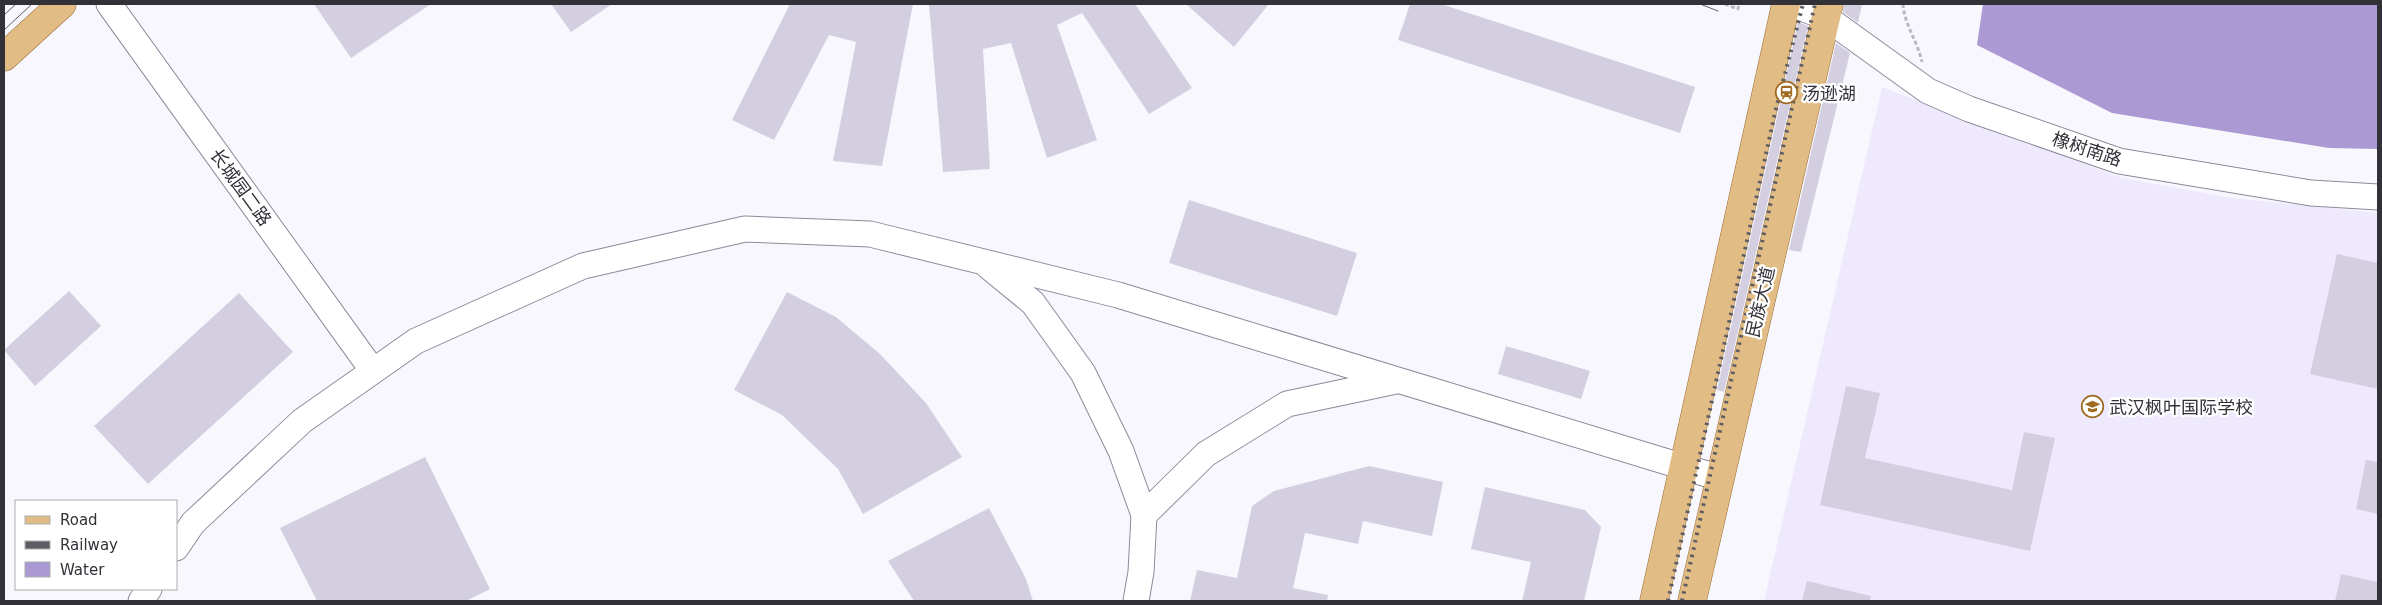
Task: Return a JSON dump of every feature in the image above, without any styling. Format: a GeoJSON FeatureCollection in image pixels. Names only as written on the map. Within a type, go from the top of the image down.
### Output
{"type":"FeatureCollection","features":[{"type":"Feature","properties":{"kind":"main road"},"geometry":{"type":"LineString","coordinates":[[4,57],[62,4]]}},
{"type":"Feature","properties":{"kind":"main road"},"geometry":{"type":"LineString","coordinates":[[1654,601],[1786,4]]}},
{"type":"Feature","properties":{"kind":"main road","name":"民族大道"},"geometry":{"type":"LineString","coordinates":[[1692,601],[1827,10]]}},
{"type":"Feature","properties":{"kind":"street","name":"长城园二路"},"geometry":{"type":"LineString","coordinates":[[109,4],[373,371]]}},
{"type":"Feature","properties":{"kind":"street","name":"橡树南路"},"geometry":{"type":"LineString","coordinates":[[1791,4],[1827,10],[1928,91],[1969,109],[2119,161],[2311,193],[2378,197]]}},
{"type":"Feature","properties":{"kind":"street"},"geometry":{"type":"LineString","coordinates":[[178,545],[193,523],[302,420],[416,341],[583,266],[745,229],[870,234],[1118,295],[1720,478]]}},
{"type":"Feature","properties":{"kind":"street"},"geometry":{"type":"LineString","coordinates":[[982,261],[1033,303],[1083,374],[1120,451],[1144,515],[1141,572],[1136,601]]}},
{"type":"Feature","properties":{"kind":"street"},"geometry":{"type":"LineString","coordinates":[[1144,515],[1206,454],[1287,404],[1398,380]]}},
{"type":"Feature","properties":{"kind":"street"},"geometry":{"type":"LineString","coordinates":[[141,601],[148,590]]}},
{"type":"Feature","properties":{"kind":"path"},"geometry":{"type":"LineString","coordinates":[[1725,4],[1738,9],[1739,4]]}},
{"type":"Feature","properties":{"kind":"path"},"geometry":{"type":"LineString","coordinates":[[1903,4],[1904,14],[1919,49],[1928,91]]}},
{"type":"Feature","properties":{"kind":"shaded area","name":"武汉枫叶国际学校"},"geometry":{"type":"Polygon","coordinates":[[[1882,87],[2122,178],[2233,198],[2378,213],[2378,601],[1764,601],[1882,87]]]}},
{"type":"Feature","properties":{"kind":"water"},"geometry":{"type":"Polygon","coordinates":[[[1983,4],[2378,4],[2378,149],[2329,148],[2112,113],[1977,45],[1983,4]]]}},
{"type":"Feature","properties":{"kind":"building"},"geometry":{"type":"Polygon","coordinates":[[[314,4],[431,4],[351,58],[314,4]]]}},
{"type":"Feature","properties":{"kind":"building"},"geometry":{"type":"Polygon","coordinates":[[[551,4],[612,4],[571,32],[551,4]]]}},
{"type":"Feature","properties":{"kind":"building"},"geometry":{"type":"Polygon","coordinates":[[[790,4],[913,4],[882,166],[833,161],[856,42],[829,35],[774,140],[732,120],[790,4]]]}},
{"type":"Feature","properties":{"kind":"building"},"geometry":{"type":"Polygon","coordinates":[[[929,4],[1135,4],[1192,88],[1149,114],[1082,13],[1057,25],[1097,140],[1047,158],[1011,43],[983,49],[990,169],[943,172],[929,4]]]}},
{"type":"Feature","properties":{"kind":"building"},"geometry":{"type":"Polygon","coordinates":[[[1186,4],[1269,4],[1234,47],[1186,4]]]}},
{"type":"Feature","properties":{"kind":"building"},"geometry":{"type":"Polygon","coordinates":[[[1410,4],[1441,4],[1695,87],[1680,133],[1398,40],[1410,4]]]}},
{"type":"Feature","properties":{"kind":"building"},"geometry":{"type":"Polygon","coordinates":[[[1844,4],[1862,4],[1858,23],[1843,12],[1844,4]]]}},
{"type":"Feature","properties":{"kind":"building"},"geometry":{"type":"Polygon","coordinates":[[[1798,22],[1808,26],[1724,392],[1717,390],[1798,22]]]}},
{"type":"Feature","properties":{"kind":"building"},"geometry":{"type":"Polygon","coordinates":[[[1836,43],[1850,53],[1801,252],[1789,250],[1836,43]]]}},
{"type":"Feature","properties":{"kind":"building"},"geometry":{"type":"Polygon","coordinates":[[[1189,200],[1357,253],[1337,316],[1169,263],[1189,200]]]}},
{"type":"Feature","properties":{"kind":"building"},"geometry":{"type":"Polygon","coordinates":[[[2337,254],[2378,263],[2378,389],[2310,374],[2337,254]]]}},
{"type":"Feature","properties":{"kind":"building"},"geometry":{"type":"Polygon","coordinates":[[[69,291],[101,326],[35,386],[4,350],[69,291]]]}},
{"type":"Feature","properties":{"kind":"building"},"geometry":{"type":"Polygon","coordinates":[[[787,292],[836,317],[880,354],[926,403],[962,457],[863,514],[838,469],[782,415],[734,390],[787,292]]]}},
{"type":"Feature","properties":{"kind":"building"},"geometry":{"type":"Polygon","coordinates":[[[239,293],[293,352],[148,484],[94,426],[239,293]]]}},
{"type":"Feature","properties":{"kind":"building"},"geometry":{"type":"Polygon","coordinates":[[[1506,346],[1590,371],[1581,399],[1498,374],[1506,346]]]}},
{"type":"Feature","properties":{"kind":"building"},"geometry":{"type":"Polygon","coordinates":[[[1846,386],[1880,393],[1865,458],[2012,490],[2024,432],[2055,438],[2030,551],[1820,505],[1846,386]]]}},
{"type":"Feature","properties":{"kind":"building"},"geometry":{"type":"Polygon","coordinates":[[[425,457],[490,589],[466,601],[317,601],[280,528],[425,457]]]}},
{"type":"Feature","properties":{"kind":"building"},"geometry":{"type":"Polygon","coordinates":[[[2366,460],[2378,462],[2378,514],[2356,509],[2366,460]]]}},
{"type":"Feature","properties":{"kind":"building"},"geometry":{"type":"Polygon","coordinates":[[[1369,466],[1443,482],[1432,536],[1363,521],[1358,544],[1305,533],[1293,588],[1328,595],[1327,601],[1190,601],[1197,570],[1237,578],[1252,506],[1274,491],[1369,466]]]}},
{"type":"Feature","properties":{"kind":"building"},"geometry":{"type":"Polygon","coordinates":[[[1485,487],[1585,510],[1601,527],[1584,601],[1522,601],[1531,562],[1471,549],[1485,487]]]}},
{"type":"Feature","properties":{"kind":"building"},"geometry":{"type":"Polygon","coordinates":[[[989,508],[1026,579],[1033,601],[914,601],[888,561],[989,508]]]}},
{"type":"Feature","properties":{"kind":"building"},"geometry":{"type":"Polygon","coordinates":[[[2341,574],[2378,582],[2378,601],[2335,601],[2341,574]]]}},
{"type":"Feature","properties":{"kind":"building"},"geometry":{"type":"Polygon","coordinates":[[[1807,581],[1871,596],[1870,601],[1802,601],[1807,581]]]}},
{"type":"Feature","properties":{"kind":"tram line"},"geometry":{"type":"LineString","coordinates":[[4,15],[16,4]]}},
{"type":"Feature","properties":{"kind":"tram line"},"geometry":{"type":"LineString","coordinates":[[4,30],[32,4]]}},
{"type":"Feature","properties":{"kind":"tram line"},"geometry":{"type":"LineString","coordinates":[[1700,4],[1718,11]]}},
{"type":"Feature","properties":{"kind":"railway"},"geometry":{"type":"LineString","coordinates":[[1668,601],[1775,113],[1803,4]]}},
{"type":"Feature","properties":{"kind":"railway"},"geometry":{"type":"LineString","coordinates":[[1682,601],[1815,4]]}},
{"type":"Feature","properties":{"kind":"place","name":"汤逊湖"},"geometry":{"type":"Point","coordinates":[1786,93]}},
{"type":"Feature","properties":{"kind":"place","name":"武汉枫叶国际学校"},"geometry":{"type":"Point","coordinates":[2093,407]}}]}
